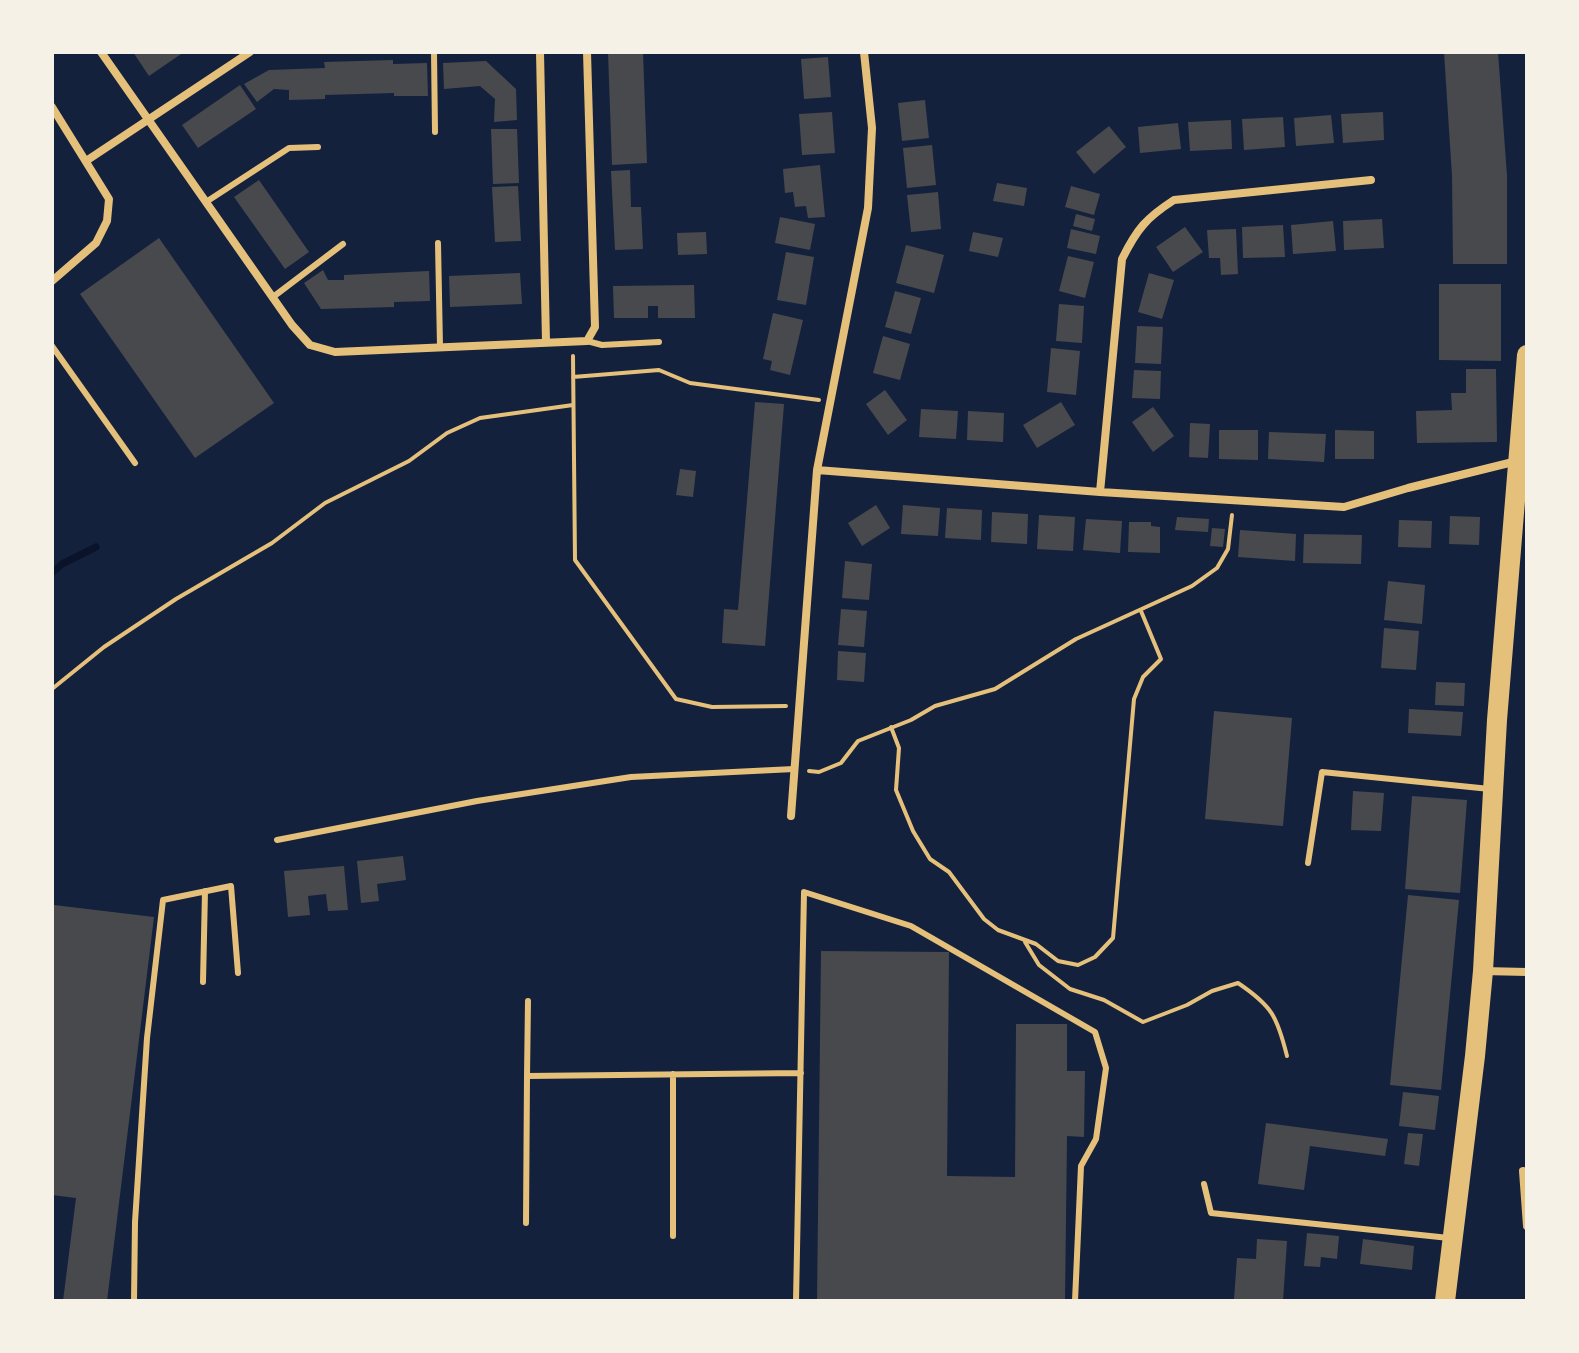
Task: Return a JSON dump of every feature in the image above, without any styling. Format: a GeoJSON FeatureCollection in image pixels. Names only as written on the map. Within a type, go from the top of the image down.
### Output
{"type":"FeatureCollection","features":[{"type":"Feature","properties":{"kind":"main road"},"geometry":{"type":"LineString","coordinates":[[1445,1301],[1483,971],[1493,789],[1527,355]]}},
{"type":"Feature","properties":{"kind":"street"},"geometry":{"type":"LineString","coordinates":[[101,52],[302,337],[318,349],[335,352],[587,341],[595,327],[587,52]]}},
{"type":"Feature","properties":{"kind":"street"},"geometry":{"type":"LineString","coordinates":[[86,161],[250,52]]}},
{"type":"Feature","properties":{"kind":"street"},"geometry":{"type":"LineString","coordinates":[[540,52],[546,342]]}},
{"type":"Feature","properties":{"kind":"street"},"geometry":{"type":"LineString","coordinates":[[791,816],[817,470],[868,208],[872,128],[864,52]]}},
{"type":"Feature","properties":{"kind":"street"},"geometry":{"type":"LineString","coordinates":[[52,107],[109,199],[107,221],[96,243],[52,281]]}},
{"type":"Feature","properties":{"kind":"street"},"geometry":{"type":"LineString","coordinates":[[1100,492],[1122,259],[1135,232],[1148,217],[1174,200],[1371,180]]}},
{"type":"Feature","properties":{"kind":"street"},"geometry":{"type":"LineString","coordinates":[[817,470],[1344,507],[1518,461]]}},
{"type":"Feature","properties":{"kind":"street"},"geometry":{"type":"LineString","coordinates":[[1483,971],[1527,972]]}},
{"type":"Feature","properties":{"kind":"street"},"geometry":{"type":"LineString","coordinates":[[1523,1171],[1527,1226]]}},
{"type":"Feature","properties":{"kind":"lane"},"geometry":{"type":"LineString","coordinates":[[434,52],[435,132]]}},
{"type":"Feature","properties":{"kind":"lane"},"geometry":{"type":"LineString","coordinates":[[206,202],[289,148],[318,147]]}},
{"type":"Feature","properties":{"kind":"lane"},"geometry":{"type":"LineString","coordinates":[[438,243],[440,347]]}},
{"type":"Feature","properties":{"kind":"lane"},"geometry":{"type":"LineString","coordinates":[[273,297],[343,244]]}},
{"type":"Feature","properties":{"kind":"lane"},"geometry":{"type":"LineString","coordinates":[[587,341],[602,345],[659,342]]}},
{"type":"Feature","properties":{"kind":"lane"},"geometry":{"type":"LineString","coordinates":[[52,346],[135,463]]}},
{"type":"Feature","properties":{"kind":"lane"},"geometry":{"type":"LineString","coordinates":[[277,840],[477,801],[631,777],[794,769]]}},
{"type":"Feature","properties":{"kind":"lane"},"geometry":{"type":"LineString","coordinates":[[1308,863],[1322,772],[1493,789]]}},
{"type":"Feature","properties":{"kind":"lane"},"geometry":{"type":"LineString","coordinates":[[134,1301],[135,1222],[147,1038],[163,900],[231,886],[238,973]]}},
{"type":"Feature","properties":{"kind":"lane"},"geometry":{"type":"LineString","coordinates":[[203,982],[205,891]]}},
{"type":"Feature","properties":{"kind":"lane"},"geometry":{"type":"LineString","coordinates":[[796,1301],[804,892],[911,926],[1095,1032],[1106,1068],[1096,1139],[1081,1166],[1075,1301]]}},
{"type":"Feature","properties":{"kind":"lane"},"geometry":{"type":"LineString","coordinates":[[526,1223],[528,1001]]}},
{"type":"Feature","properties":{"kind":"lane"},"geometry":{"type":"LineString","coordinates":[[527,1076],[801,1073]]}},
{"type":"Feature","properties":{"kind":"lane"},"geometry":{"type":"LineString","coordinates":[[673,1074],[673,1236]]}},
{"type":"Feature","properties":{"kind":"lane"},"geometry":{"type":"LineString","coordinates":[[1204,1184],[1211,1213],[1452,1239]]}},
{"type":"Feature","properties":{"kind":"path"},"geometry":{"type":"LineString","coordinates":[[573,342],[575,560],[676,699],[712,707],[799,706]]}},
{"type":"Feature","properties":{"kind":"path"},"geometry":{"type":"LineString","coordinates":[[573,377],[659,370],[690,383],[831,401]]}},
{"type":"Feature","properties":{"kind":"path"},"geometry":{"type":"LineString","coordinates":[[52,689],[104,647],[176,599],[272,543],[325,503],[409,461],[447,433],[480,418],[573,405]]}},
{"type":"Feature","properties":{"kind":"path"},"geometry":{"type":"LineString","coordinates":[[794,769],[819,772],[841,763],[858,741],[911,720],[935,706],[995,689],[1076,639],[1192,586],[1217,568],[1228,549],[1233,501]]}},
{"type":"Feature","properties":{"kind":"path"},"geometry":{"type":"LineString","coordinates":[[891,727],[899,748],[896,790],[913,831],[930,859],[949,872],[984,919],[998,930],[1036,944],[1058,961],[1078,965],[1095,957],[1113,938],[1134,699],[1143,677],[1161,659],[1141,611]]}},
{"type":"Feature","properties":{"kind":"path"},"geometry":{"type":"LineString","coordinates":[[1024,940],[1039,965],[1070,989],[1104,1000],[1143,1022],[1187,1005],[1212,991],[1238,983],[1264,1001],[1280,1029],[1287,1056]]}},
{"type":"Feature","properties":{"kind":"building"},"geometry":{"type":"Polygon","coordinates":[[[133,52],[184,52],[149,76],[133,52]]]}},
{"type":"Feature","properties":{"kind":"building"},"geometry":{"type":"Polygon","coordinates":[[[608,52],[643,52],[647,163],[612,165],[608,52]]]}},
{"type":"Feature","properties":{"kind":"building"},"geometry":{"type":"Polygon","coordinates":[[[1444,52],[1498,52],[1507,176],[1507,264],[1453,264],[1452,176],[1444,52]]]}},
{"type":"Feature","properties":{"kind":"building"},"geometry":{"type":"Polygon","coordinates":[[[828,57],[831,97],[804,99],[801,59],[828,57]]]}},
{"type":"Feature","properties":{"kind":"building"},"geometry":{"type":"Polygon","coordinates":[[[393,60],[393,64],[427,63],[428,96],[394,96],[394,93],[325,95],[325,99],[289,100],[289,90],[274,89],[257,102],[244,84],[269,70],[325,68],[324,62],[393,60]]]}},
{"type":"Feature","properties":{"kind":"building"},"geometry":{"type":"Polygon","coordinates":[[[486,61],[516,89],[517,120],[494,122],[495,99],[480,86],[444,89],[443,63],[486,61]]]}},
{"type":"Feature","properties":{"kind":"building"},"geometry":{"type":"Polygon","coordinates":[[[240,85],[256,109],[198,148],[182,125],[240,85]]]}},
{"type":"Feature","properties":{"kind":"building"},"geometry":{"type":"Polygon","coordinates":[[[925,100],[929,138],[902,141],[898,103],[925,100]]]}},
{"type":"Feature","properties":{"kind":"building"},"geometry":{"type":"Polygon","coordinates":[[[832,112],[835,153],[802,155],[799,114],[832,112]]]}},
{"type":"Feature","properties":{"kind":"building"},"geometry":{"type":"Polygon","coordinates":[[[1383,112],[1384,140],[1343,143],[1341,114],[1383,112]]]}},
{"type":"Feature","properties":{"kind":"building"},"geometry":{"type":"Polygon","coordinates":[[[1331,115],[1334,143],[1296,146],[1294,118],[1331,115]]]}},
{"type":"Feature","properties":{"kind":"building"},"geometry":{"type":"Polygon","coordinates":[[[1283,117],[1285,147],[1244,150],[1242,119],[1283,117]]]}},
{"type":"Feature","properties":{"kind":"building"},"geometry":{"type":"Polygon","coordinates":[[[1231,120],[1232,149],[1190,151],[1188,122],[1231,120]]]}},
{"type":"Feature","properties":{"kind":"building"},"geometry":{"type":"Polygon","coordinates":[[[1178,123],[1181,149],[1140,153],[1138,127],[1178,123]]]}},
{"type":"Feature","properties":{"kind":"building"},"geometry":{"type":"Polygon","coordinates":[[[1109,126],[1126,147],[1094,174],[1076,152],[1109,126]]]}},
{"type":"Feature","properties":{"kind":"building"},"geometry":{"type":"Polygon","coordinates":[[[491,129],[517,129],[519,183],[493,184],[491,129]]]}},
{"type":"Feature","properties":{"kind":"building"},"geometry":{"type":"Polygon","coordinates":[[[932,145],[936,185],[907,188],[903,148],[932,145]]]}},
{"type":"Feature","properties":{"kind":"building"},"geometry":{"type":"Polygon","coordinates":[[[820,165],[825,217],[808,218],[806,206],[795,207],[793,192],[785,193],[783,169],[820,165]]]}},
{"type":"Feature","properties":{"kind":"building"},"geometry":{"type":"Polygon","coordinates":[[[630,170],[631,207],[641,207],[643,249],[615,250],[611,171],[630,170]]]}},
{"type":"Feature","properties":{"kind":"building"},"geometry":{"type":"Polygon","coordinates":[[[259,180],[309,252],[285,269],[234,197],[259,180]]]}},
{"type":"Feature","properties":{"kind":"building"},"geometry":{"type":"Polygon","coordinates":[[[997,183],[1027,188],[1024,206],[993,201],[997,183]]]}},
{"type":"Feature","properties":{"kind":"building"},"geometry":{"type":"Polygon","coordinates":[[[518,186],[521,241],[495,242],[492,187],[518,186]]]}},
{"type":"Feature","properties":{"kind":"building"},"geometry":{"type":"Polygon","coordinates":[[[1071,186],[1100,194],[1094,215],[1065,207],[1071,186]]]}},
{"type":"Feature","properties":{"kind":"building"},"geometry":{"type":"Polygon","coordinates":[[[938,192],[941,229],[911,232],[907,195],[938,192]]]}},
{"type":"Feature","properties":{"kind":"building"},"geometry":{"type":"Polygon","coordinates":[[[1076,214],[1095,219],[1092,231],[1073,226],[1076,214]]]}},
{"type":"Feature","properties":{"kind":"building"},"geometry":{"type":"Polygon","coordinates":[[[780,217],[815,224],[810,250],[775,243],[780,217]]]}},
{"type":"Feature","properties":{"kind":"building"},"geometry":{"type":"Polygon","coordinates":[[[1382,219],[1384,248],[1344,250],[1343,221],[1382,219]]]}},
{"type":"Feature","properties":{"kind":"building"},"geometry":{"type":"Polygon","coordinates":[[[1333,221],[1336,251],[1293,254],[1291,225],[1333,221]]]}},
{"type":"Feature","properties":{"kind":"building"},"geometry":{"type":"Polygon","coordinates":[[[1283,225],[1285,257],[1243,258],[1242,227],[1283,225]]]}},
{"type":"Feature","properties":{"kind":"building"},"geometry":{"type":"Polygon","coordinates":[[[1185,227],[1203,252],[1173,272],[1156,247],[1185,227]]]}},
{"type":"Feature","properties":{"kind":"building"},"geometry":{"type":"Polygon","coordinates":[[[1071,229],[1100,236],[1096,254],[1067,248],[1071,229]]]}},
{"type":"Feature","properties":{"kind":"building"},"geometry":{"type":"Polygon","coordinates":[[[1236,229],[1238,274],[1221,275],[1220,258],[1209,258],[1207,230],[1236,229]]]}},
{"type":"Feature","properties":{"kind":"building"},"geometry":{"type":"Polygon","coordinates":[[[706,232],[707,254],[678,255],[677,233],[706,232]]]}},
{"type":"Feature","properties":{"kind":"building"},"geometry":{"type":"Polygon","coordinates":[[[973,232],[1003,238],[998,257],[969,251],[973,232]]]}},
{"type":"Feature","properties":{"kind":"building"},"geometry":{"type":"Polygon","coordinates":[[[159,238],[274,403],[195,458],[80,294],[159,238]]]}},
{"type":"Feature","properties":{"kind":"building"},"geometry":{"type":"Polygon","coordinates":[[[906,245],[944,255],[934,293],[896,283],[906,245]]]}},
{"type":"Feature","properties":{"kind":"building"},"geometry":{"type":"Polygon","coordinates":[[[786,252],[814,257],[806,305],[777,300],[786,252]]]}},
{"type":"Feature","properties":{"kind":"building"},"geometry":{"type":"Polygon","coordinates":[[[1068,256],[1094,262],[1085,298],[1059,291],[1068,256]]]}},
{"type":"Feature","properties":{"kind":"building"},"geometry":{"type":"Polygon","coordinates":[[[323,270],[328,280],[344,280],[344,275],[429,271],[430,301],[394,302],[394,307],[321,309],[304,283],[323,270]]]}},
{"type":"Feature","properties":{"kind":"building"},"geometry":{"type":"Polygon","coordinates":[[[520,273],[522,304],[450,307],[449,276],[520,273]]]}},
{"type":"Feature","properties":{"kind":"building"},"geometry":{"type":"Polygon","coordinates":[[[1149,273],[1174,280],[1162,319],[1138,312],[1149,273]]]}},
{"type":"Feature","properties":{"kind":"building"},"geometry":{"type":"Polygon","coordinates":[[[1439,284],[1501,284],[1501,361],[1439,360],[1439,284]]]}},
{"type":"Feature","properties":{"kind":"building"},"geometry":{"type":"Polygon","coordinates":[[[694,285],[695,318],[658,318],[658,306],[648,306],[648,318],[614,318],[613,286],[694,285]]]}},
{"type":"Feature","properties":{"kind":"building"},"geometry":{"type":"Polygon","coordinates":[[[895,291],[921,298],[911,334],[885,327],[895,291]]]}},
{"type":"Feature","properties":{"kind":"building"},"geometry":{"type":"Polygon","coordinates":[[[1059,304],[1084,306],[1082,343],[1056,341],[1059,304]]]}},
{"type":"Feature","properties":{"kind":"building"},"geometry":{"type":"Polygon","coordinates":[[[773,313],[803,320],[790,375],[770,370],[772,361],[763,359],[773,313]]]}},
{"type":"Feature","properties":{"kind":"building"},"geometry":{"type":"Polygon","coordinates":[[[1137,326],[1163,327],[1161,364],[1135,363],[1137,326]]]}},
{"type":"Feature","properties":{"kind":"building"},"geometry":{"type":"Polygon","coordinates":[[[883,336],[910,344],[900,380],[873,373],[883,336]]]}},
{"type":"Feature","properties":{"kind":"building"},"geometry":{"type":"Polygon","coordinates":[[[1051,348],[1080,351],[1076,395],[1047,392],[1051,348]]]}},
{"type":"Feature","properties":{"kind":"building"},"geometry":{"type":"Polygon","coordinates":[[[1466,369],[1496,369],[1497,442],[1417,443],[1416,411],[1452,410],[1451,393],[1466,393],[1466,369]]]}},
{"type":"Feature","properties":{"kind":"building"},"geometry":{"type":"Polygon","coordinates":[[[1134,370],[1161,371],[1160,399],[1132,398],[1134,370]]]}},
{"type":"Feature","properties":{"kind":"building"},"geometry":{"type":"Polygon","coordinates":[[[885,390],[907,420],[888,435],[866,404],[885,390]]]}},
{"type":"Feature","properties":{"kind":"building"},"geometry":{"type":"Polygon","coordinates":[[[755,402],[784,404],[765,646],[722,643],[724,609],[738,610],[755,402]]]}},
{"type":"Feature","properties":{"kind":"building"},"geometry":{"type":"Polygon","coordinates":[[[1061,402],[1075,425],[1037,448],[1023,425],[1061,402]]]}},
{"type":"Feature","properties":{"kind":"building"},"geometry":{"type":"Polygon","coordinates":[[[1153,407],[1174,436],[1153,452],[1132,422],[1153,407]]]}},
{"type":"Feature","properties":{"kind":"building"},"geometry":{"type":"Polygon","coordinates":[[[921,409],[958,411],[956,439],[919,437],[921,409]]]}},
{"type":"Feature","properties":{"kind":"building"},"geometry":{"type":"Polygon","coordinates":[[[968,411],[1004,413],[1003,442],[967,440],[968,411]]]}},
{"type":"Feature","properties":{"kind":"building"},"geometry":{"type":"Polygon","coordinates":[[[1190,423],[1210,424],[1208,458],[1189,457],[1190,423]]]}},
{"type":"Feature","properties":{"kind":"building"},"geometry":{"type":"Polygon","coordinates":[[[1219,430],[1258,430],[1258,460],[1219,459],[1219,430]]]}},
{"type":"Feature","properties":{"kind":"building"},"geometry":{"type":"Polygon","coordinates":[[[1335,430],[1374,431],[1374,459],[1335,459],[1335,430]]]}},
{"type":"Feature","properties":{"kind":"building"},"geometry":{"type":"Polygon","coordinates":[[[1269,432],[1326,434],[1324,462],[1268,459],[1269,432]]]}},
{"type":"Feature","properties":{"kind":"building"},"geometry":{"type":"Polygon","coordinates":[[[680,469],[696,471],[693,497],[676,495],[680,469]]]}},
{"type":"Feature","properties":{"kind":"building"},"geometry":{"type":"Polygon","coordinates":[[[876,505],[890,528],[862,546],[848,523],[876,505]]]}},
{"type":"Feature","properties":{"kind":"building"},"geometry":{"type":"Polygon","coordinates":[[[903,505],[940,508],[938,536],[901,534],[903,505]]]}},
{"type":"Feature","properties":{"kind":"building"},"geometry":{"type":"Polygon","coordinates":[[[947,508],[982,510],[981,540],[945,538],[947,508]]]}},
{"type":"Feature","properties":{"kind":"building"},"geometry":{"type":"Polygon","coordinates":[[[992,512],[1028,514],[1027,544],[991,542],[992,512]]]}},
{"type":"Feature","properties":{"kind":"building"},"geometry":{"type":"Polygon","coordinates":[[[1039,515],[1075,517],[1073,551],[1037,549],[1039,515]]]}},
{"type":"Feature","properties":{"kind":"building"},"geometry":{"type":"Polygon","coordinates":[[[1450,516],[1480,517],[1479,545],[1449,544],[1450,516]]]}},
{"type":"Feature","properties":{"kind":"building"},"geometry":{"type":"Polygon","coordinates":[[[1177,517],[1209,519],[1208,532],[1175,530],[1177,517]]]}},
{"type":"Feature","properties":{"kind":"building"},"geometry":{"type":"Polygon","coordinates":[[[1086,519],[1122,521],[1120,553],[1083,550],[1086,519]]]}},
{"type":"Feature","properties":{"kind":"building"},"geometry":{"type":"Polygon","coordinates":[[[1399,520],[1432,521],[1431,548],[1398,547],[1399,520]]]}},
{"type":"Feature","properties":{"kind":"building"},"geometry":{"type":"Polygon","coordinates":[[[1129,522],[1151,522],[1151,526],[1160,527],[1160,553],[1128,552],[1129,522]]]}},
{"type":"Feature","properties":{"kind":"building"},"geometry":{"type":"Polygon","coordinates":[[[1212,528],[1225,529],[1223,547],[1210,546],[1212,528]]]}},
{"type":"Feature","properties":{"kind":"building"},"geometry":{"type":"Polygon","coordinates":[[[1240,530],[1296,534],[1295,561],[1238,557],[1240,530]]]}},
{"type":"Feature","properties":{"kind":"building"},"geometry":{"type":"Polygon","coordinates":[[[1304,534],[1362,535],[1361,564],[1303,563],[1304,534]]]}},
{"type":"Feature","properties":{"kind":"building"},"geometry":{"type":"Polygon","coordinates":[[[845,561],[872,564],[869,600],[842,598],[845,561]]]}},
{"type":"Feature","properties":{"kind":"building"},"geometry":{"type":"Polygon","coordinates":[[[1388,581],[1425,585],[1422,624],[1384,620],[1388,581]]]}},
{"type":"Feature","properties":{"kind":"building"},"geometry":{"type":"Polygon","coordinates":[[[841,609],[867,611],[864,647],[838,645],[841,609]]]}},
{"type":"Feature","properties":{"kind":"building"},"geometry":{"type":"Polygon","coordinates":[[[1384,628],[1419,631],[1416,670],[1381,668],[1384,628]]]}},
{"type":"Feature","properties":{"kind":"building"},"geometry":{"type":"Polygon","coordinates":[[[838,651],[866,653],[864,682],[837,680],[838,651]]]}},
{"type":"Feature","properties":{"kind":"building"},"geometry":{"type":"Polygon","coordinates":[[[1436,682],[1465,683],[1464,706],[1435,705],[1436,682]]]}},
{"type":"Feature","properties":{"kind":"building"},"geometry":{"type":"Polygon","coordinates":[[[1409,709],[1463,712],[1461,736],[1408,733],[1409,709]]]}},
{"type":"Feature","properties":{"kind":"building"},"geometry":{"type":"Polygon","coordinates":[[[1214,711],[1292,718],[1283,826],[1205,819],[1214,711]]]}},
{"type":"Feature","properties":{"kind":"building"},"geometry":{"type":"Polygon","coordinates":[[[1353,791],[1384,793],[1381,831],[1351,830],[1353,791]]]}},
{"type":"Feature","properties":{"kind":"building"},"geometry":{"type":"Polygon","coordinates":[[[1412,796],[1467,800],[1460,893],[1405,889],[1412,796]]]}},
{"type":"Feature","properties":{"kind":"building"},"geometry":{"type":"Polygon","coordinates":[[[403,856],[406,880],[377,884],[379,901],[361,903],[357,861],[403,856]]]}},
{"type":"Feature","properties":{"kind":"building"},"geometry":{"type":"Polygon","coordinates":[[[344,866],[348,910],[328,911],[326,894],[308,896],[310,915],[288,917],[284,871],[344,866]]]}},
{"type":"Feature","properties":{"kind":"building"},"geometry":{"type":"Polygon","coordinates":[[[1408,895],[1459,900],[1441,1090],[1390,1085],[1408,895]]]}},
{"type":"Feature","properties":{"kind":"building"},"geometry":{"type":"Polygon","coordinates":[[[54,905],[154,917],[107,1301],[63,1301],[76,1198],[52,1195],[54,905]]]}},
{"type":"Feature","properties":{"kind":"building"},"geometry":{"type":"Polygon","coordinates":[[[821,951],[949,952],[947,1176],[1015,1177],[1016,1024],[1067,1024],[1067,1071],[1085,1071],[1084,1137],[1067,1136],[1065,1301],[817,1301],[821,951]]]}},
{"type":"Feature","properties":{"kind":"building"},"geometry":{"type":"Polygon","coordinates":[[[1403,1092],[1439,1096],[1435,1130],[1399,1126],[1403,1092]]]}},
{"type":"Feature","properties":{"kind":"building"},"geometry":{"type":"Polygon","coordinates":[[[1266,1123],[1388,1139],[1385,1156],[1310,1146],[1304,1190],[1258,1184],[1266,1123]]]}},
{"type":"Feature","properties":{"kind":"building"},"geometry":{"type":"Polygon","coordinates":[[[1408,1133],[1423,1134],[1419,1166],[1404,1164],[1408,1133]]]}},
{"type":"Feature","properties":{"kind":"building"},"geometry":{"type":"Polygon","coordinates":[[[1307,1233],[1339,1236],[1337,1259],[1321,1257],[1320,1267],[1304,1266],[1307,1233]]]}},
{"type":"Feature","properties":{"kind":"building"},"geometry":{"type":"Polygon","coordinates":[[[1257,1239],[1287,1241],[1283,1301],[1234,1299],[1237,1258],[1256,1259],[1257,1239]]]}},
{"type":"Feature","properties":{"kind":"building"},"geometry":{"type":"Polygon","coordinates":[[[1363,1239],[1414,1246],[1412,1270],[1360,1264],[1363,1239]]]}},
{"type":"Feature","properties":{"kind":"waterway"},"geometry":{"type":"LineString","coordinates":[[52,573],[62,564],[96,547]]}}]}
